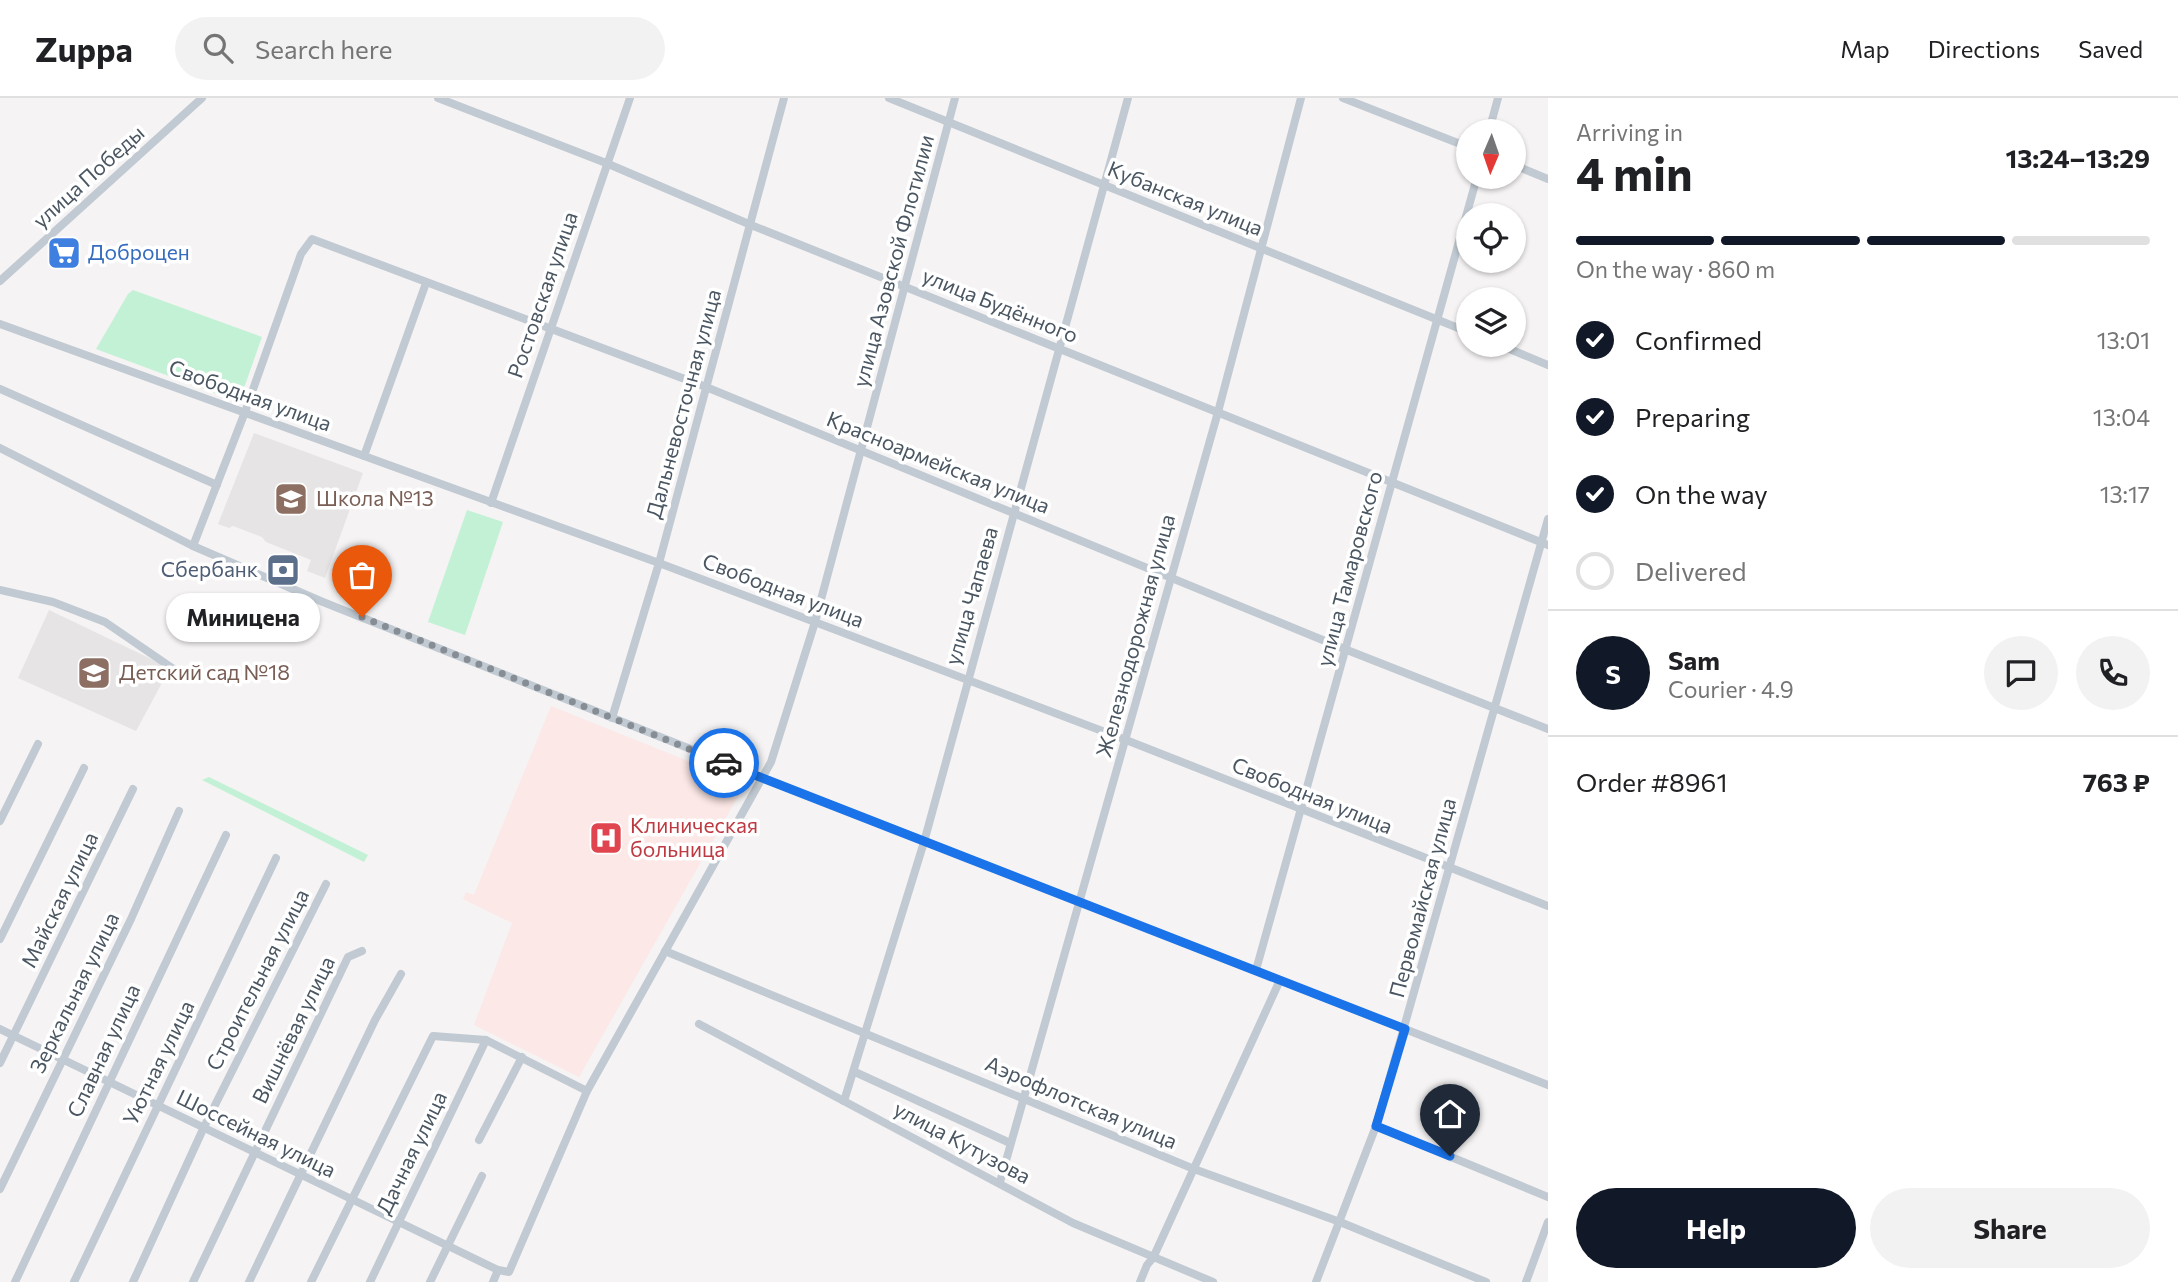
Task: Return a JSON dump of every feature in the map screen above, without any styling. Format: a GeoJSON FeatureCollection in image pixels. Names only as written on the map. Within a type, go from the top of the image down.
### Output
{"type":"FeatureCollection","features":[{"type":"Feature","properties":{"kind":"street","name":"улица Победы"},"geometry":{"type":"LineString","coordinates":[[0,281],[202,98]]}},
{"type":"Feature","properties":{"kind":"street","name":"улица Будённого"},"geometry":{"type":"LineString","coordinates":[[439,98],[1544,543]]}},
{"type":"Feature","properties":{"kind":"street","name":"Ростовская улица"},"geometry":{"type":"LineString","coordinates":[[491,503],[630,98]]}},
{"type":"Feature","properties":{"kind":"street","name":"Дальневосточная улица"},"geometry":{"type":"LineString","coordinates":[[612,718],[659,563],[784,98]]}},
{"type":"Feature","properties":{"kind":"street","name":"Кубанская улица"},"geometry":{"type":"LineString","coordinates":[[889,98],[1456,327]]}},
{"type":"Feature","properties":{"kind":"street","name":"улица Азовской Флотилии"},"geometry":{"type":"LineString","coordinates":[[589,1088],[763,778],[815,622],[863,452],[955,98]]}},
{"type":"Feature","properties":{"kind":"street","name":"улица Чапаева"},"geometry":{"type":"LineString","coordinates":[[844,1101],[924,842],[1128,98]]}},
{"type":"Feature","properties":{"kind":"street","name":"Железнодорожная улица"},"geometry":{"type":"LineString","coordinates":[[1000,1182],[1218,412],[1301,98]]}},
{"type":"Feature","properties":{"kind":"street"},"geometry":{"type":"LineString","coordinates":[[1343,98],[1456,142]]}},
{"type":"Feature","properties":{"kind":"street"},"geometry":{"type":"LineString","coordinates":[[1492,119],[1498,98]]}},
{"type":"Feature","properties":{"kind":"street"},"geometry":{"type":"LineString","coordinates":[[1526,170],[1548,179]]}},
{"type":"Feature","properties":{"kind":"street","name":"улица Тамаровского"},"geometry":{"type":"LineString","coordinates":[[1256,970],[1474,189]]}},
{"type":"Feature","properties":{"kind":"street","name":"Красноармейская улица"},"geometry":{"type":"LineString","coordinates":[[245,412],[301,254],[312,239],[706,387],[1548,729]]}},
{"type":"Feature","properties":{"kind":"street"},"geometry":{"type":"LineString","coordinates":[[364,456],[426,283]]}},
{"type":"Feature","properties":{"kind":"street","name":"Свободная улица"},"geometry":{"type":"LineString","coordinates":[[0,324],[659,563],[1126,740],[1548,906]]}},
{"type":"Feature","properties":{"kind":"street"},"geometry":{"type":"LineString","coordinates":[[1526,356],[1548,365]]}},
{"type":"Feature","properties":{"kind":"street"},"geometry":{"type":"LineString","coordinates":[[0,389],[217,485]]}},
{"type":"Feature","properties":{"kind":"street"},"geometry":{"type":"LineString","coordinates":[[193,546],[245,412]]}},
{"type":"Feature","properties":{"kind":"street"},"geometry":{"type":"LineString","coordinates":[[0,448],[193,546],[612,718],[1548,1085]]}},
{"type":"Feature","properties":{"kind":"street","name":"Первомайская улица"},"geometry":{"type":"LineString","coordinates":[[1316,1282],[1376,1126],[1494,707],[1544,543],[1548,519]]}},
{"type":"Feature","properties":{"kind":"street"},"geometry":{"type":"LineString","coordinates":[[0,590],[53,602],[105,622],[175,670]]}},
{"type":"Feature","properties":{"kind":"street"},"geometry":{"type":"LineString","coordinates":[[0,821],[38,744]]}},
{"type":"Feature","properties":{"kind":"street"},"geometry":{"type":"LineString","coordinates":[[0,939],[84,768]]}},
{"type":"Feature","properties":{"kind":"street","name":"Майская улица"},"geometry":{"type":"LineString","coordinates":[[0,1063],[133,789]]}},
{"type":"Feature","properties":{"kind":"street","name":"Зеркальная улица"},"geometry":{"type":"LineString","coordinates":[[0,1189],[131,919],[179,811]]}},
{"type":"Feature","properties":{"kind":"street","name":"Славная улица"},"geometry":{"type":"LineString","coordinates":[[15,1282],[226,835]]}},
{"type":"Feature","properties":{"kind":"street","name":"Уютная улица"},"geometry":{"type":"LineString","coordinates":[[74,1282],[276,859]]}},
{"type":"Feature","properties":{"kind":"street","name":"Строительная улица"},"geometry":{"type":"LineString","coordinates":[[133,1282],[204,1127],[326,884]]}},
{"type":"Feature","properties":{"kind":"street","name":"Вишнёвая улица"},"geometry":{"type":"LineString","coordinates":[[193,1282],[348,957],[362,951]]}},
{"type":"Feature","properties":{"kind":"street","name":"Аэрофлотская улица"},"geometry":{"type":"LineString","coordinates":[[665,951],[1194,1169],[1340,1222],[1486,1282]]}},
{"type":"Feature","properties":{"kind":"street"},"geometry":{"type":"LineString","coordinates":[[249,1282],[375,1020],[401,974]]}},
{"type":"Feature","properties":{"kind":"street"},"geometry":{"type":"LineString","coordinates":[[1140,1282],[1280,979]]}},
{"type":"Feature","properties":{"kind":"street","name":"улица Кутузова"},"geometry":{"type":"LineString","coordinates":[[699,1024],[1073,1223],[1213,1282]]}},
{"type":"Feature","properties":{"kind":"street","name":"Шоссейная улица"},"geometry":{"type":"LineString","coordinates":[[0,1029],[498,1270]]}},
{"type":"Feature","properties":{"kind":"street"},"geometry":{"type":"LineString","coordinates":[[312,1282],[433,1036],[486,1040],[589,1088],[509,1272],[498,1270],[493,1282]]}},
{"type":"Feature","properties":{"kind":"street","name":"Дачная улица"},"geometry":{"type":"LineString","coordinates":[[370,1282],[486,1040]]}},
{"type":"Feature","properties":{"kind":"street"},"geometry":{"type":"LineString","coordinates":[[479,1140],[522,1057]]}},
{"type":"Feature","properties":{"kind":"street"},"geometry":{"type":"LineString","coordinates":[[855,1072],[1010,1143]]}},
{"type":"Feature","properties":{"kind":"street"},"geometry":{"type":"LineString","coordinates":[[1376,1126],[1548,1196]]}},
{"type":"Feature","properties":{"kind":"street"},"geometry":{"type":"LineString","coordinates":[[429,1282],[482,1176]]}},
{"type":"Feature","properties":{"kind":"street"},"geometry":{"type":"LineString","coordinates":[[1526,1282],[1548,1222]]}},
{"type":"Feature","properties":{"kind":"shaded area","name":"Школа №13"},"geometry":{"type":"Polygon","coordinates":[[[254,433],[363,473],[325,578],[307,571],[311,560],[266,542],[262,537],[233,526],[229,528],[218,524],[254,433]]]}},
{"type":"Feature","properties":{"kind":"shaded area","name":"Детский сад №18"},"geometry":{"type":"Polygon","coordinates":[[[49,610],[170,668],[136,731],[18,678],[49,610]]]}},
{"type":"Feature","properties":{"kind":"shaded area","name":"Клиническая больница"},"geometry":{"type":"Polygon","coordinates":[[[551,706],[745,784],[579,1077],[474,1025],[512,923],[463,899],[466,892],[474,895],[551,706]]]}},
{"type":"Feature","properties":{"kind":"green space"},"geometry":{"type":"Polygon","coordinates":[[[133,290],[262,337],[239,402],[96,349],[128,294],[133,290]]]}},
{"type":"Feature","properties":{"kind":"green space"},"geometry":{"type":"Polygon","coordinates":[[[467,510],[503,522],[465,635],[428,622],[467,510]]]}},
{"type":"Feature","properties":{"kind":"green space"},"geometry":{"type":"Polygon","coordinates":[[[209,777],[368,855],[364,862],[202,780],[209,777]]]}},
{"type":"Feature","properties":{"kind":"way so far"},"geometry":{"type":"LineString","coordinates":[[362,617],[724,763]]}},
{"type":"Feature","properties":{"kind":"place","name":"Доброцен"},"geometry":{"type":"Point","coordinates":[64,253]}},
{"type":"Feature","properties":{"kind":"place","name":"Школа №13"},"geometry":{"type":"Point","coordinates":[291,499]}},
{"type":"Feature","properties":{"kind":"place","name":"Сбербанк"},"geometry":{"type":"Point","coordinates":[283,570]}},
{"type":"Feature","properties":{"kind":"place","name":"Миницена"},"geometry":{"type":"Point","coordinates":[362,617]}},
{"type":"Feature","properties":{"kind":"place","name":"Детский сад №18"},"geometry":{"type":"Point","coordinates":[94,673]}},
{"type":"Feature","properties":{"kind":"place","name":"Клиническая больница"},"geometry":{"type":"Point","coordinates":[606,838]}},
{"type":"Feature","properties":{"kind":"route"},"geometry":{"type":"LineString","coordinates":[[724,763],[1405,1029],[1376,1126],[1450,1156]]}}]}
